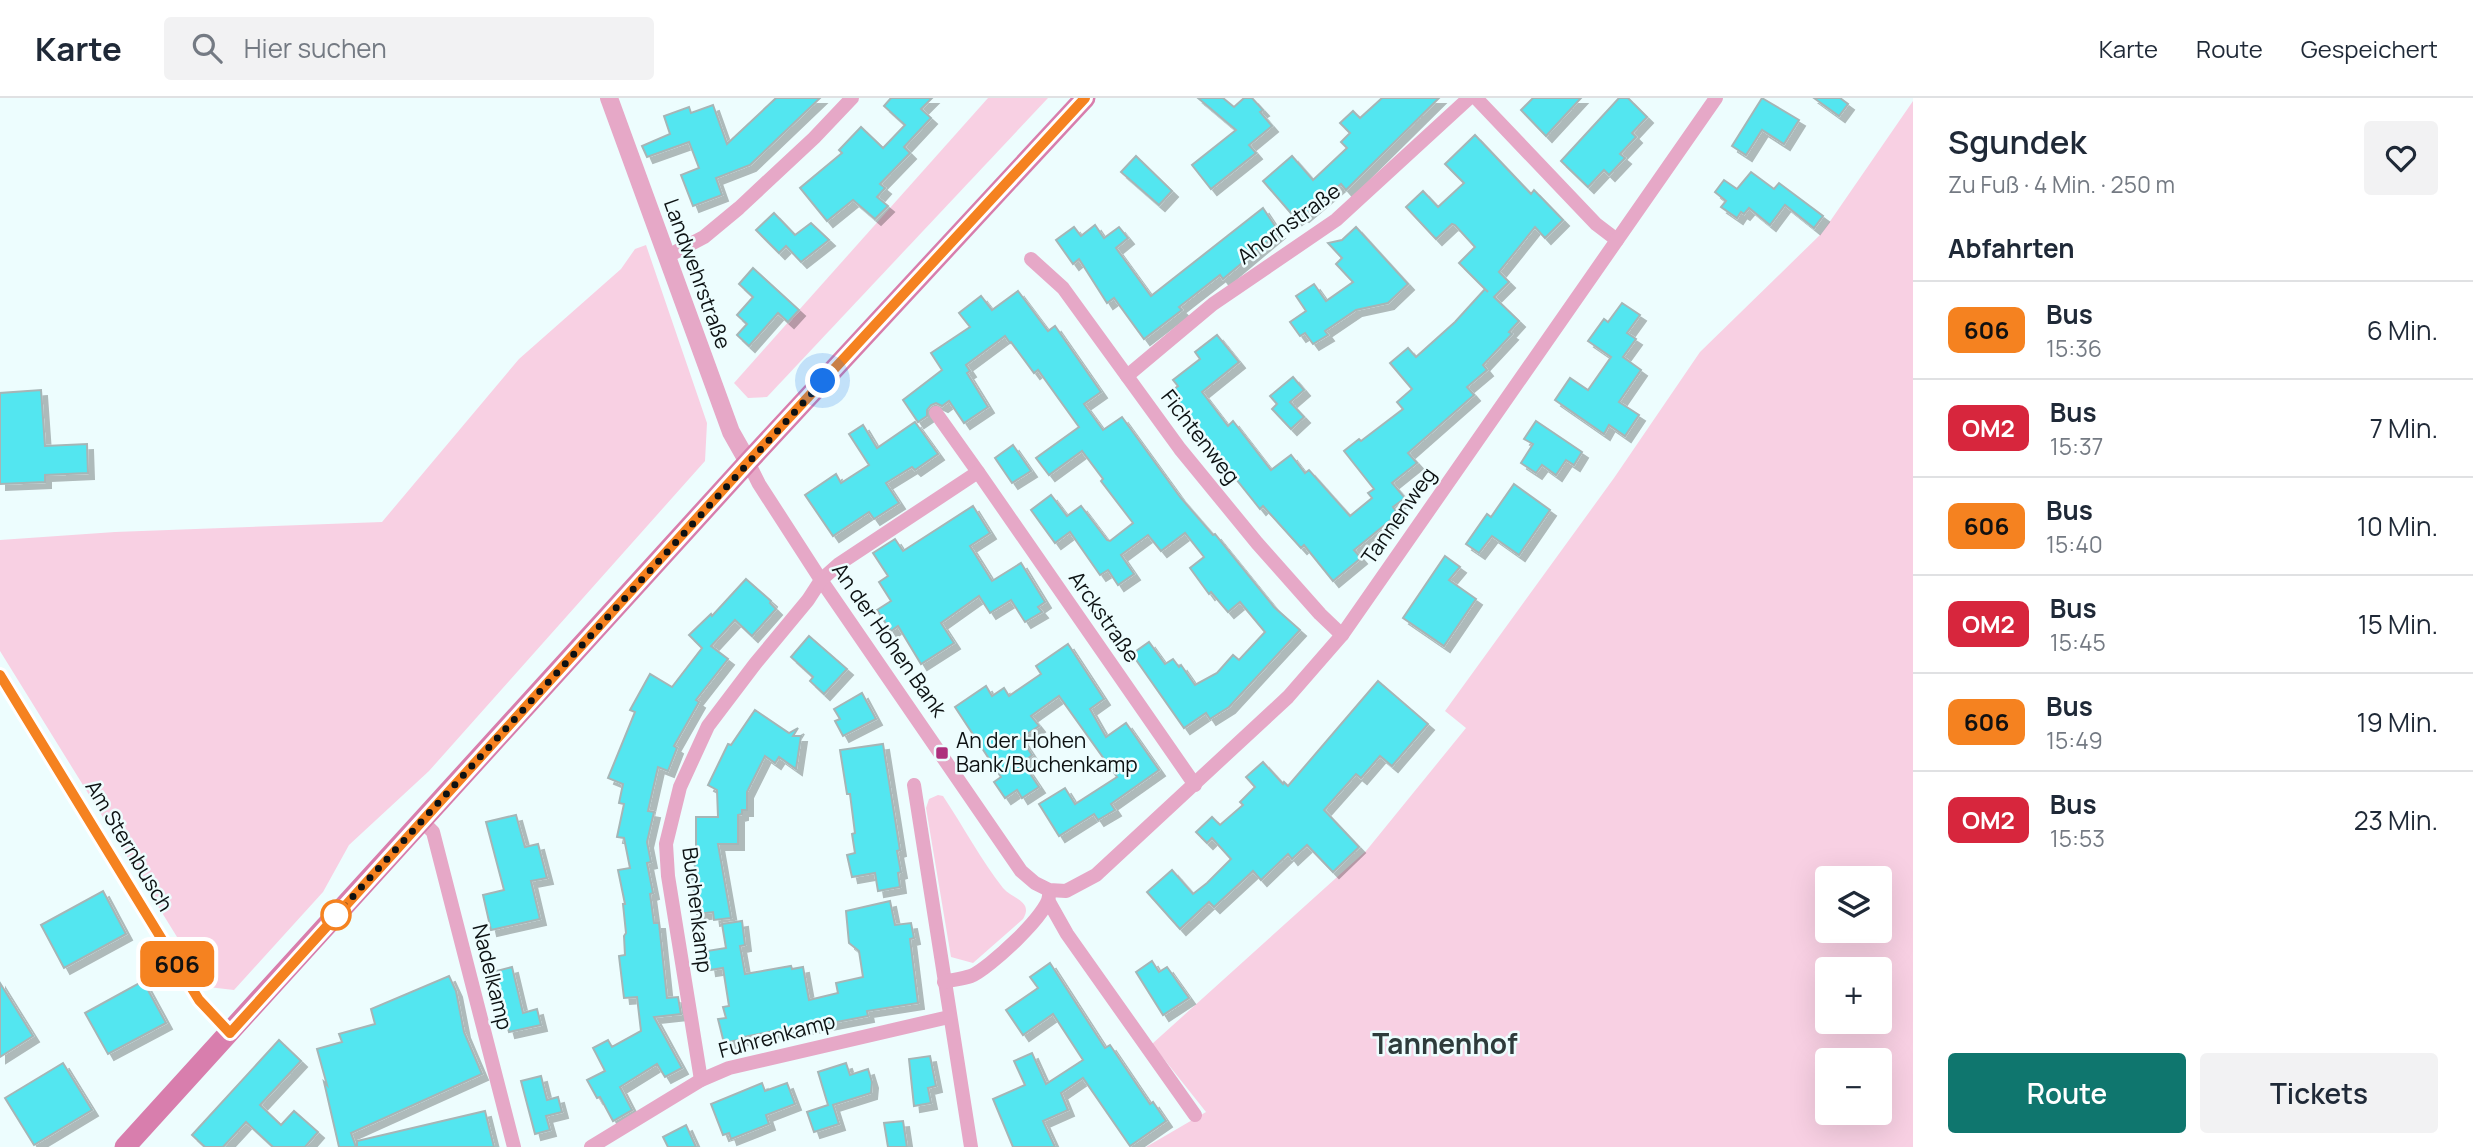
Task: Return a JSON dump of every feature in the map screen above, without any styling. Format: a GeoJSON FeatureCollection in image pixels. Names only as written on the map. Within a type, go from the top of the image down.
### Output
{"type":"FeatureCollection","features":[{"type":"Feature","properties":{"kind":"main road"},"geometry":{"type":"LineString","coordinates":[[126,1146],[748,462],[1085,98]]}},
{"type":"Feature","properties":{"kind":"street","name":"Landwehrstraße"},"geometry":{"type":"LineString","coordinates":[[609,98],[731,432],[748,462]]}},
{"type":"Feature","properties":{"kind":"street"},"geometry":{"type":"LineString","coordinates":[[666,257],[704,237],[739,208],[814,138],[852,98]]}},
{"type":"Feature","properties":{"kind":"street","name":"Ahornstraße"},"geometry":{"type":"LineString","coordinates":[[1127,376],[1213,304],[1343,214],[1469,98]]}},
{"type":"Feature","properties":{"kind":"street"},"geometry":{"type":"LineString","coordinates":[[1476,98],[1596,224],[1617,240]]}},
{"type":"Feature","properties":{"kind":"street","name":"Tannenweg"},"geometry":{"type":"LineString","coordinates":[[1049,896],[1066,891],[1097,875],[1288,697],[1342,635],[1716,98]]}},
{"type":"Feature","properties":{"kind":"street","name":"Fichtenweg"},"geometry":{"type":"LineString","coordinates":[[1031,259],[1063,288],[1180,449],[1257,543],[1342,635]]}},
{"type":"Feature","properties":{"kind":"street","name":"Arckstraße"},"geometry":{"type":"LineString","coordinates":[[936,413],[1195,785]]}},
{"type":"Feature","properties":{"kind":"street","name":"An der Hohen Bank"},"geometry":{"type":"LineString","coordinates":[[748,462],[759,484],[821,580],[1021,871],[1049,896],[1067,934],[1195,1115]]}},
{"type":"Feature","properties":{"kind":"street"},"geometry":{"type":"LineString","coordinates":[[821,580],[839,564],[978,472]]}},
{"type":"Feature","properties":{"kind":"street","name":"Buchenkamp"},"geometry":{"type":"LineString","coordinates":[[701,1080],[668,876],[666,844],[680,787],[708,726],[821,580]]}},
{"type":"Feature","properties":{"kind":"street","name":"Am Sternbusch"},"geometry":{"type":"LineString","coordinates":[[0,675],[199,1000],[230,1033]]}},
{"type":"Feature","properties":{"kind":"street"},"geometry":{"type":"LineString","coordinates":[[914,785],[971,1147]]}},
{"type":"Feature","properties":{"kind":"street","name":"Nadelkamp"},"geometry":{"type":"LineString","coordinates":[[423,822],[433,832],[514,1147]]}},
{"type":"Feature","properties":{"kind":"street"},"geometry":{"type":"LineString","coordinates":[[944,982],[971,975],[985,966],[1036,920],[1049,896]]}},
{"type":"Feature","properties":{"kind":"street","name":"Fuhrenkamp"},"geometry":{"type":"LineString","coordinates":[[591,1147],[701,1080],[729,1068],[949,1017]]}},
{"type":"Feature","properties":{"kind":"shaded area"},"geometry":{"type":"Polygon","coordinates":[[[988,98],[1048,98],[767,397],[748,398],[734,383],[988,98]]]}},
{"type":"Feature","properties":{"kind":"shaded area"},"geometry":{"type":"Polygon","coordinates":[[[1913,101],[1913,1147],[1146,1147],[1206,1112],[1152,1044],[1366,851],[1466,728],[1445,711],[1614,478],[1700,352],[1822,233],[1913,101]]]}},
{"type":"Feature","properties":{"kind":"shaded area"},"geometry":{"type":"Polygon","coordinates":[[[646,245],[707,423],[705,461],[429,771],[349,845],[323,892],[234,990],[208,987],[0,651],[0,540],[115,532],[382,522],[519,359],[621,269],[635,249],[646,245]]]}},
{"type":"Feature","properties":{"kind":"shaded area"},"geometry":{"type":"Polygon","coordinates":[[[943,796],[1003,888],[1026,908],[1023,919],[973,963],[951,957],[926,808],[929,799],[943,796]]]}},
{"type":"Feature","properties":{"kind":"building"},"geometry":{"type":"Polygon","coordinates":[[[776,98],[820,98],[750,165],[716,178],[722,195],[693,206],[681,175],[699,168],[689,142],[647,157],[642,146],[670,134],[664,116],[689,107],[691,113],[713,105],[727,144],[776,98]]]}},
{"type":"Feature","properties":{"kind":"building"},"geometry":{"type":"Polygon","coordinates":[[[891,98],[932,98],[921,109],[931,118],[904,147],[910,153],[880,184],[885,188],[877,197],[888,206],[875,219],[853,200],[827,221],[800,188],[842,153],[839,150],[861,127],[883,148],[905,125],[884,106],[891,98]]]}},
{"type":"Feature","properties":{"kind":"building"},"geometry":{"type":"Polygon","coordinates":[[[1198,98],[1223,98],[1234,107],[1244,98],[1252,98],[1272,126],[1249,145],[1256,153],[1211,189],[1192,165],[1236,130],[1198,98]]]}},
{"type":"Feature","properties":{"kind":"building"},"geometry":{"type":"Polygon","coordinates":[[[1382,98],[1439,98],[1346,190],[1341,184],[1296,219],[1263,181],[1292,156],[1313,180],[1347,148],[1341,142],[1350,133],[1340,123],[1353,111],[1360,118],[1382,98]]]}},
{"type":"Feature","properties":{"kind":"building"},"geometry":{"type":"Polygon","coordinates":[[[1533,98],[1581,98],[1546,136],[1521,110],[1533,98]]]}},
{"type":"Feature","properties":{"kind":"building"},"geometry":{"type":"Polygon","coordinates":[[[1619,98],[1628,98],[1647,117],[1632,133],[1636,137],[1620,154],[1625,158],[1609,175],[1604,170],[1588,187],[1561,161],[1619,98]]]}},
{"type":"Feature","properties":{"kind":"building"},"geometry":{"type":"Polygon","coordinates":[[[1762,98],[1799,120],[1784,144],[1762,130],[1746,155],[1732,146],[1762,98]]]}},
{"type":"Feature","properties":{"kind":"building"},"geometry":{"type":"Polygon","coordinates":[[[1814,98],[1840,98],[1848,104],[1839,116],[1814,98]]]}},
{"type":"Feature","properties":{"kind":"building"},"geometry":{"type":"Polygon","coordinates":[[[1475,135],[1531,194],[1534,190],[1563,220],[1545,238],[1535,227],[1499,272],[1509,282],[1494,297],[1519,321],[1509,332],[1512,334],[1483,365],[1487,370],[1467,387],[1474,395],[1408,453],[1417,463],[1392,483],[1405,498],[1393,507],[1398,514],[1354,550],[1361,558],[1333,581],[1304,545],[1301,548],[1263,506],[1260,509],[1168,394],[1178,386],[1173,380],[1200,359],[1195,352],[1217,335],[1239,362],[1202,392],[1228,426],[1233,421],[1271,470],[1291,455],[1305,473],[1309,470],[1350,516],[1372,498],[1368,493],[1374,489],[1344,451],[1403,409],[1397,402],[1412,389],[1390,363],[1408,348],[1416,357],[1455,322],[1485,289],[1459,263],[1475,247],[1455,225],[1452,224],[1436,239],[1406,207],[1423,191],[1438,207],[1464,183],[1445,164],[1475,135]]]}},
{"type":"Feature","properties":{"kind":"building"},"geometry":{"type":"Polygon","coordinates":[[[1136,156],[1172,191],[1159,205],[1121,172],[1136,156]]]}},
{"type":"Feature","properties":{"kind":"building"},"geometry":{"type":"Polygon","coordinates":[[[1751,172],[1774,189],[1779,183],[1823,216],[1814,228],[1785,205],[1770,225],[1749,208],[1737,218],[1721,207],[1726,201],[1715,192],[1724,180],[1737,189],[1751,172]]]}},
{"type":"Feature","properties":{"kind":"building"},"geometry":{"type":"Polygon","coordinates":[[[1263,208],[1279,232],[1223,279],[1220,275],[1179,307],[1182,310],[1144,339],[1114,298],[1107,303],[1079,259],[1073,264],[1056,240],[1074,227],[1081,236],[1095,225],[1104,238],[1119,227],[1128,238],[1116,248],[1151,296],[1263,208]]]}},
{"type":"Feature","properties":{"kind":"building"},"geometry":{"type":"Polygon","coordinates":[[[774,213],[795,235],[811,223],[829,240],[801,262],[786,246],[779,253],[756,230],[774,213]]]}},
{"type":"Feature","properties":{"kind":"building"},"geometry":{"type":"Polygon","coordinates":[[[1356,227],[1408,284],[1388,303],[1356,310],[1325,331],[1328,335],[1313,344],[1305,333],[1300,336],[1290,322],[1306,311],[1296,296],[1314,284],[1326,301],[1353,282],[1336,264],[1342,258],[1328,243],[1342,240],[1356,227]]]}},
{"type":"Feature","properties":{"kind":"building"},"geometry":{"type":"Polygon","coordinates":[[[753,268],[799,310],[788,322],[778,313],[749,346],[737,335],[747,324],[737,315],[753,297],[739,284],[753,268]]]}},
{"type":"Feature","properties":{"kind":"building"},"geometry":{"type":"Polygon","coordinates":[[[1018,291],[1048,331],[1055,326],[1101,392],[1084,404],[1103,430],[1122,417],[1180,497],[1213,535],[1215,534],[1274,607],[1300,630],[1229,707],[1210,719],[1206,713],[1184,728],[1132,654],[1149,642],[1165,664],[1173,659],[1179,667],[1181,665],[1195,685],[1217,673],[1233,655],[1239,660],[1265,632],[1240,602],[1228,612],[1211,592],[1209,594],[1190,568],[1204,557],[1185,533],[1161,551],[1148,535],[1121,555],[1134,574],[1118,585],[1108,570],[1100,575],[1070,532],[1055,543],[1031,510],[1051,495],[1067,516],[1081,506],[1107,540],[1110,541],[1133,523],[1082,451],[1049,475],[1036,458],[1079,427],[1038,370],[1034,373],[1005,336],[966,365],[970,371],[967,373],[988,407],[964,423],[949,401],[942,406],[936,403],[931,405],[927,416],[918,422],[903,400],[942,370],[931,353],[970,327],[959,313],[981,296],[992,310],[1018,291]]]}},
{"type":"Feature","properties":{"kind":"building"},"geometry":{"type":"Polygon","coordinates":[[[1622,303],[1640,315],[1627,333],[1636,339],[1623,357],[1641,370],[1619,402],[1639,415],[1625,436],[1609,425],[1604,434],[1555,400],[1570,378],[1588,390],[1611,357],[1588,341],[1604,319],[1608,322],[1622,303]]]}},
{"type":"Feature","properties":{"kind":"building"},"geometry":{"type":"Polygon","coordinates":[[[1293,377],[1304,390],[1290,402],[1304,417],[1291,429],[1272,409],[1277,404],[1270,396],[1293,377]]]}},
{"type":"Feature","properties":{"kind":"building"},"geometry":{"type":"Polygon","coordinates":[[[41,390],[45,446],[87,444],[88,473],[45,475],[45,482],[0,484],[0,393],[41,390]]]}},
{"type":"Feature","properties":{"kind":"building"},"geometry":{"type":"Polygon","coordinates":[[[1536,421],[1582,452],[1574,465],[1566,460],[1556,475],[1542,465],[1536,473],[1521,463],[1533,444],[1524,439],[1536,421]]]}},
{"type":"Feature","properties":{"kind":"building"},"geometry":{"type":"Polygon","coordinates":[[[915,422],[938,454],[915,470],[912,467],[886,483],[899,503],[874,519],[869,512],[833,536],[805,495],[836,474],[841,483],[869,465],[849,434],[863,425],[877,448],[915,422]]]}},
{"type":"Feature","properties":{"kind":"building"},"geometry":{"type":"Polygon","coordinates":[[[1013,445],[1031,471],[1012,483],[995,458],[1013,445]]]}},
{"type":"Feature","properties":{"kind":"building"},"geometry":{"type":"Polygon","coordinates":[[[1514,484],[1550,510],[1519,555],[1492,536],[1479,553],[1466,544],[1487,514],[1491,517],[1514,484]]]}},
{"type":"Feature","properties":{"kind":"building"},"geometry":{"type":"Polygon","coordinates":[[[973,506],[990,533],[970,546],[992,581],[1021,563],[1045,602],[1038,607],[1042,612],[1025,622],[1011,600],[990,613],[979,596],[941,623],[954,643],[921,664],[898,626],[891,631],[877,610],[891,601],[879,582],[888,576],[873,553],[895,539],[903,551],[973,506]]]}},
{"type":"Feature","properties":{"kind":"building"},"geometry":{"type":"Polygon","coordinates":[[[1445,556],[1460,567],[1449,580],[1476,599],[1444,646],[1403,618],[1445,556]]]}},
{"type":"Feature","properties":{"kind":"building"},"geometry":{"type":"Polygon","coordinates":[[[746,579],[771,601],[776,609],[752,636],[735,620],[711,646],[728,659],[696,700],[699,702],[674,746],[677,748],[668,771],[658,767],[648,811],[654,812],[647,842],[651,862],[647,863],[653,893],[650,894],[654,923],[659,923],[667,998],[678,997],[681,1014],[654,1017],[682,1068],[665,1077],[657,1064],[620,1087],[632,1110],[613,1121],[587,1080],[605,1071],[593,1048],[608,1040],[612,1047],[641,1031],[637,997],[624,998],[619,956],[625,955],[626,933],[625,904],[618,870],[630,868],[624,838],[617,837],[624,804],[619,803],[623,784],[608,778],[635,712],[630,710],[650,674],[672,687],[702,648],[689,635],[711,614],[712,616],[746,579]]]}},
{"type":"Feature","properties":{"kind":"building"},"geometry":{"type":"Polygon","coordinates":[[[809,636],[847,669],[824,694],[810,681],[813,677],[791,657],[809,636]]]}},
{"type":"Feature","properties":{"kind":"building"},"geometry":{"type":"Polygon","coordinates":[[[1068,644],[1104,699],[1090,709],[1106,737],[1126,723],[1159,770],[1111,804],[1115,810],[1098,820],[1094,814],[1059,836],[1039,804],[1065,788],[1075,804],[1117,777],[1059,696],[1031,716],[1039,726],[1021,738],[1032,755],[1023,763],[1039,787],[1022,798],[1017,790],[1005,798],[994,782],[1001,777],[955,707],[986,686],[992,696],[1004,688],[1009,696],[1041,674],[1036,666],[1068,644]]]}},
{"type":"Feature","properties":{"kind":"building"},"geometry":{"type":"Polygon","coordinates":[[[1378,681],[1428,724],[1392,766],[1380,756],[1361,778],[1356,774],[1324,810],[1359,847],[1333,872],[1307,845],[1292,859],[1288,854],[1261,880],[1253,871],[1214,907],[1209,902],[1180,929],[1147,892],[1172,870],[1193,894],[1207,883],[1231,859],[1212,838],[1207,843],[1196,832],[1212,817],[1220,825],[1243,805],[1240,802],[1255,787],[1246,777],[1263,762],[1288,786],[1378,681]]]}},
{"type":"Feature","properties":{"kind":"building"},"geometry":{"type":"Polygon","coordinates":[[[862,693],[876,719],[843,736],[835,721],[840,719],[834,709],[862,693]]]}},
{"type":"Feature","properties":{"kind":"building"},"geometry":{"type":"Polygon","coordinates":[[[755,710],[789,733],[798,728],[793,736],[801,736],[796,769],[779,757],[775,763],[765,756],[747,792],[747,810],[742,810],[742,814],[738,815],[738,844],[718,844],[731,918],[714,920],[713,912],[697,914],[692,879],[697,878],[693,856],[696,856],[696,817],[718,817],[717,790],[708,785],[728,744],[731,745],[755,710]]]}},
{"type":"Feature","properties":{"kind":"building"},"geometry":{"type":"Polygon","coordinates":[[[883,744],[901,872],[898,873],[900,887],[878,891],[875,873],[852,877],[847,855],[855,853],[852,834],[855,833],[840,750],[883,744]]]}},
{"type":"Feature","properties":{"kind":"building"},"geometry":{"type":"Polygon","coordinates":[[[516,815],[525,847],[538,844],[547,878],[531,881],[540,919],[491,930],[483,895],[504,890],[486,822],[516,815]]]}},
{"type":"Feature","properties":{"kind":"building"},"geometry":{"type":"Polygon","coordinates":[[[103,891],[126,934],[64,968],[41,925],[103,891]]]}},
{"type":"Feature","properties":{"kind":"building"},"geometry":{"type":"Polygon","coordinates":[[[890,901],[895,925],[911,923],[914,938],[910,939],[918,1003],[867,1011],[868,1016],[785,1032],[785,1029],[724,1043],[718,1019],[726,1018],[723,1007],[729,1006],[723,968],[710,970],[707,951],[726,948],[722,924],[742,921],[745,945],[740,946],[745,974],[791,966],[792,969],[803,967],[809,1000],[838,993],[836,983],[863,977],[859,951],[849,943],[846,911],[890,901]]]}},
{"type":"Feature","properties":{"kind":"building"},"geometry":{"type":"Polygon","coordinates":[[[1152,961],[1159,972],[1167,967],[1189,998],[1163,1015],[1136,972],[1152,961]]]}},
{"type":"Feature","properties":{"kind":"building"},"geometry":{"type":"Polygon","coordinates":[[[1050,963],[1105,1048],[1110,1045],[1150,1104],[1153,1102],[1166,1121],[1130,1146],[1083,1078],[1061,1093],[1068,1110],[1043,1121],[1055,1147],[1013,1147],[993,1099],[1025,1085],[1014,1061],[1032,1053],[1046,1084],[1083,1060],[1053,1014],[1023,1035],[1006,1010],[1038,988],[1030,977],[1050,963]]]}},
{"type":"Feature","properties":{"kind":"building"},"geometry":{"type":"Polygon","coordinates":[[[512,967],[523,1013],[537,1009],[541,1025],[509,1032],[493,972],[512,967]]]}},
{"type":"Feature","properties":{"kind":"building"},"geometry":{"type":"Polygon","coordinates":[[[449,976],[456,991],[464,1032],[482,1074],[351,1133],[356,1147],[339,1147],[317,1049],[342,1042],[339,1034],[375,1024],[371,1009],[449,976]]]}},
{"type":"Feature","properties":{"kind":"building"},"geometry":{"type":"Polygon","coordinates":[[[143,981],[166,1023],[108,1054],[85,1013],[143,981]]]}},
{"type":"Feature","properties":{"kind":"building"},"geometry":{"type":"Polygon","coordinates":[[[0,983],[33,1036],[0,1057],[0,983]]]}},
{"type":"Feature","properties":{"kind":"building"},"geometry":{"type":"Polygon","coordinates":[[[279,1040],[301,1061],[260,1105],[281,1125],[294,1111],[318,1132],[305,1147],[273,1147],[246,1122],[223,1147],[205,1147],[192,1135],[279,1040]]]}},
{"type":"Feature","properties":{"kind":"building"},"geometry":{"type":"Polygon","coordinates":[[[930,1056],[936,1086],[928,1088],[931,1103],[914,1106],[909,1059],[930,1056]]]}},
{"type":"Feature","properties":{"kind":"building"},"geometry":{"type":"Polygon","coordinates":[[[63,1063],[92,1110],[34,1145],[5,1098],[63,1063]]]}},
{"type":"Feature","properties":{"kind":"building"},"geometry":{"type":"Polygon","coordinates":[[[846,1063],[850,1075],[868,1069],[872,1082],[871,1093],[833,1105],[839,1124],[814,1132],[807,1112],[828,1105],[818,1072],[846,1063]]]}},
{"type":"Feature","properties":{"kind":"building"},"geometry":{"type":"Polygon","coordinates":[[[541,1076],[547,1100],[558,1097],[562,1112],[546,1116],[550,1130],[535,1134],[521,1081],[541,1076]]]}},
{"type":"Feature","properties":{"kind":"building"},"geometry":{"type":"Polygon","coordinates":[[[762,1083],[765,1091],[787,1083],[795,1104],[766,1115],[769,1124],[731,1139],[729,1133],[723,1135],[711,1104],[762,1083]]]}},
{"type":"Feature","properties":{"kind":"building"},"geometry":{"type":"Polygon","coordinates":[[[485,1111],[494,1147],[357,1147],[357,1141],[485,1111]]]}},
{"type":"Feature","properties":{"kind":"building"},"geometry":{"type":"Polygon","coordinates":[[[903,1121],[907,1147],[888,1147],[884,1123],[903,1121]]]}},
{"type":"Feature","properties":{"kind":"building"},"geometry":{"type":"Polygon","coordinates":[[[686,1125],[696,1147],[668,1147],[663,1137],[686,1125]]]}},
{"type":"Feature","properties":{"kind":"bus line","name":"606"},"geometry":{"type":"LineString","coordinates":[[0,675],[199,1000],[230,1033],[748,462],[1085,98]]}},
{"type":"Feature","properties":{"kind":"place","name":"An der Hohen Bank/Buchenkamp"},"geometry":{"type":"Point","coordinates":[942,753]}},
{"type":"Feature","properties":{"kind":"district","name":"Tannenhof"},"geometry":{"type":"Point","coordinates":[1445,1044]}},
{"type":"Feature","properties":{"kind":"route"},"geometry":{"type":"LineString","coordinates":[[336,915],[823,381]]}}]}
